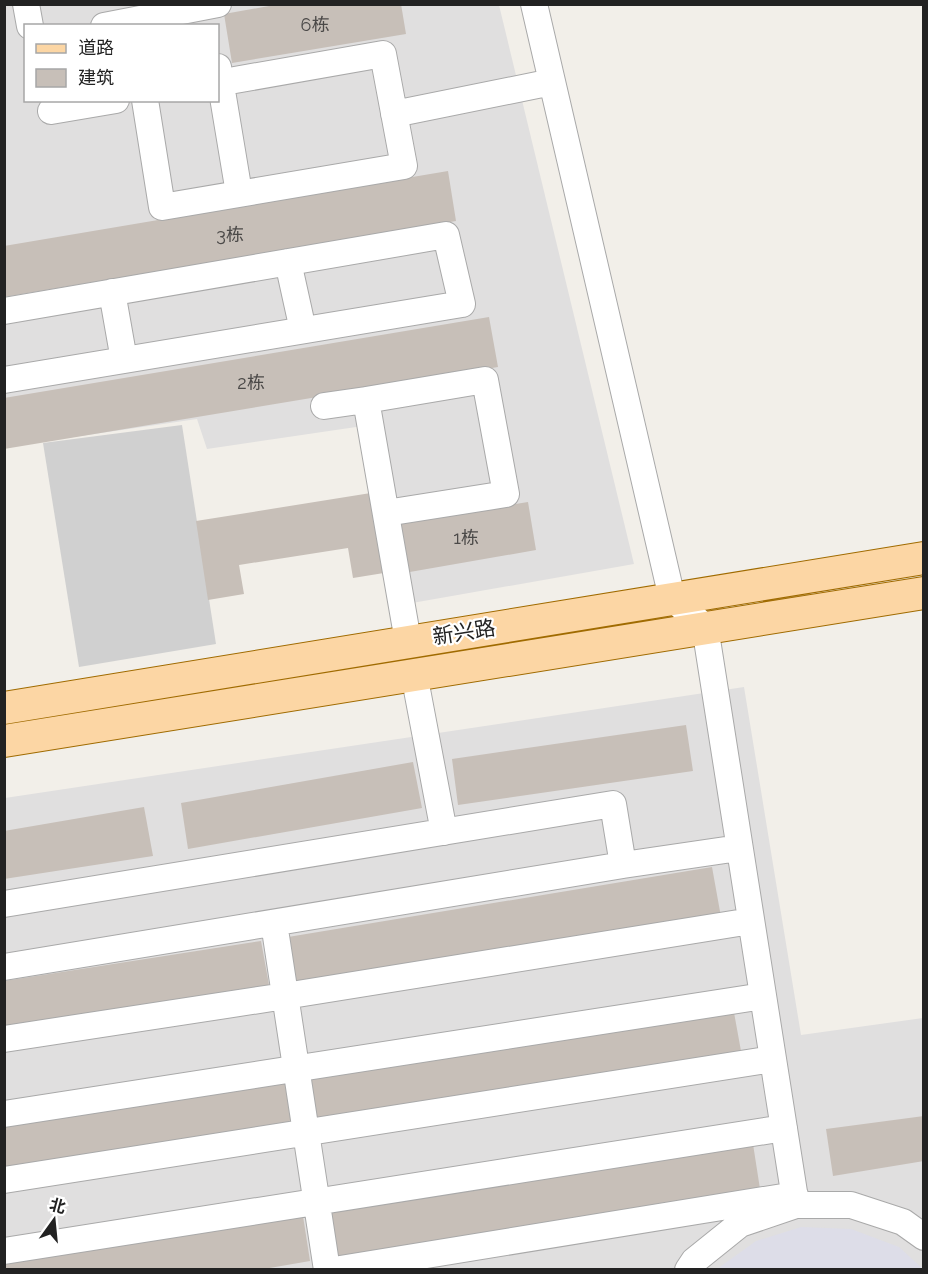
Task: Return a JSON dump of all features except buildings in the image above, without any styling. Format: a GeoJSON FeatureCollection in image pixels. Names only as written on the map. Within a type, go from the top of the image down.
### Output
{"type":"FeatureCollection","features":[{"type":"Feature","properties":{"kind":"main road","name":"新兴路"},"geometry":{"type":"LineString","coordinates":[[4,741],[414,674],[924,558]]}},
{"type":"Feature","properties":{"kind":"main road","name":"新兴路"},"geometry":{"type":"LineString","coordinates":[[4,708],[408,641],[688,612],[924,593]]}},
{"type":"Feature","properties":{"kind":"street"},"geometry":{"type":"LineString","coordinates":[[26,4],[30,24]]}},
{"type":"Feature","properties":{"kind":"street"},"geometry":{"type":"LineString","coordinates":[[534,4],[688,612],[739,848],[795,1200]]}},
{"type":"Feature","properties":{"kind":"street"},"geometry":{"type":"LineString","coordinates":[[117,24],[210,10]]}},
{"type":"Feature","properties":{"kind":"street"},"geometry":{"type":"LineString","coordinates":[[144,102],[162,207],[404,166],[383,54],[219,78]]}},
{"type":"Feature","properties":{"kind":"street"},"geometry":{"type":"LineString","coordinates":[[394,114],[552,82]]}},
{"type":"Feature","properties":{"kind":"street"},"geometry":{"type":"LineString","coordinates":[[219,83],[239,193]]}},
{"type":"Feature","properties":{"kind":"street"},"geometry":{"type":"LineString","coordinates":[[51,111],[104,102]]}},
{"type":"Feature","properties":{"kind":"street"},"geometry":{"type":"LineString","coordinates":[[4,311],[446,235],[462,304],[4,380]]}},
{"type":"Feature","properties":{"kind":"street"},"geometry":{"type":"LineString","coordinates":[[288,262],[303,330]]}},
{"type":"Feature","properties":{"kind":"street"},"geometry":{"type":"LineString","coordinates":[[112,292],[124,360]]}},
{"type":"Feature","properties":{"kind":"street"},"geometry":{"type":"LineString","coordinates":[[324,406],[485,380],[506,494],[386,513]]}},
{"type":"Feature","properties":{"kind":"street"},"geometry":{"type":"LineString","coordinates":[[366,399],[408,641]]}},
{"type":"Feature","properties":{"kind":"street"},"geometry":{"type":"LineString","coordinates":[[414,674],[444,832]]}},
{"type":"Feature","properties":{"kind":"street"},"geometry":{"type":"LineString","coordinates":[[4,904],[613,804],[623,865]]}},
{"type":"Feature","properties":{"kind":"street"},"geometry":{"type":"LineString","coordinates":[[4,967],[739,848]]}},
{"type":"Feature","properties":{"kind":"street"},"geometry":{"type":"LineString","coordinates":[[4,1039],[751,921]]}},
{"type":"Feature","properties":{"kind":"street"},"geometry":{"type":"LineString","coordinates":[[274,923],[327,1269]]}},
{"type":"Feature","properties":{"kind":"street"},"geometry":{"type":"LineString","coordinates":[[4,1114],[763,996]]}},
{"type":"Feature","properties":{"kind":"street"},"geometry":{"type":"LineString","coordinates":[[4,1180],[773,1059]]}},
{"type":"Feature","properties":{"kind":"street"},"geometry":{"type":"LineString","coordinates":[[4,1251],[784,1128]]}},
{"type":"Feature","properties":{"kind":"street"},"geometry":{"type":"LineString","coordinates":[[688,1269],[694,1261],[740,1224],[795,1200]]}},
{"type":"Feature","properties":{"kind":"street"},"geometry":{"type":"LineString","coordinates":[[334,1269],[795,1200],[851,1205],[913,1221],[924,1237]]}},
{"type":"Feature","properties":{"kind":"shaded area"},"geometry":{"type":"Polygon","coordinates":[[[4,5],[499,5],[634,564],[395,606],[363,426],[207,449],[197,419],[5,447],[4,5]]]}},
{"type":"Feature","properties":{"kind":"shaded area"},"geometry":{"type":"Polygon","coordinates":[[[182,425],[216,644],[79,667],[43,443],[182,425]]]}},
{"type":"Feature","properties":{"kind":"shaded area"},"geometry":{"type":"Polygon","coordinates":[[[744,687],[801,1035],[923,1018],[923,1269],[5,1270],[5,798],[744,687]]]}},
{"type":"Feature","properties":{"kind":"shaded area"},"geometry":{"type":"Polygon","coordinates":[[[801,1227],[851,1229],[899,1247],[923,1269],[717,1269],[756,1241],[801,1227]]]}}]}
